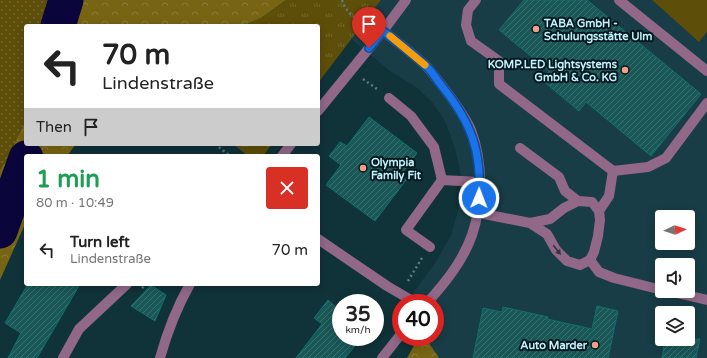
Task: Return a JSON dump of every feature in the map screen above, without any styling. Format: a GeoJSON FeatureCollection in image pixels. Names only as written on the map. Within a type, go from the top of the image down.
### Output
{"type":"FeatureCollection","features":[{"type":"Feature","properties":{"kind":"street"},"geometry":{"type":"LineString","coordinates":[[320,109],[381,34],[406,0]]}},
{"type":"Feature","properties":{"kind":"street"},"geometry":{"type":"LineString","coordinates":[[476,0],[468,10],[466,25],[471,41],[499,61],[499,84],[613,170],[648,167],[666,158],[707,102]]}},
{"type":"Feature","properties":{"kind":"street"},"geometry":{"type":"LineString","coordinates":[[619,0],[707,71]]}},
{"type":"Feature","properties":{"kind":"street"},"geometry":{"type":"LineString","coordinates":[[381,34],[427,66],[456,103],[471,130],[478,155],[480,182],[479,214],[472,236],[460,260],[435,294]]}},
{"type":"Feature","properties":{"kind":"street"},"geometry":{"type":"LineString","coordinates":[[389,98],[411,116],[434,147],[442,180],[406,230],[430,246]]}},
{"type":"Feature","properties":{"kind":"street"},"geometry":{"type":"LineString","coordinates":[[520,148],[558,177],[565,191],[578,201]]}},
{"type":"Feature","properties":{"kind":"street"},"geometry":{"type":"LineString","coordinates":[[530,223],[547,234],[556,250],[567,261],[580,265],[590,260],[594,252],[598,236],[600,211],[609,196],[613,170]]}},
{"type":"Feature","properties":{"kind":"street"},"geometry":{"type":"LineString","coordinates":[[442,180],[480,182]]}},
{"type":"Feature","properties":{"kind":"street"},"geometry":{"type":"LineString","coordinates":[[479,214],[530,223],[550,219],[564,208],[578,201],[592,202],[600,211]]}},
{"type":"Feature","properties":{"kind":"street"},"geometry":{"type":"LineString","coordinates":[[320,240],[400,294]]}},
{"type":"Feature","properties":{"kind":"street"},"geometry":{"type":"LineString","coordinates":[[590,260],[599,272],[614,278],[655,288]]}},
{"type":"Feature","properties":{"kind":"street"},"geometry":{"type":"LineString","coordinates":[[64,358],[79,328],[126,286]]}},
{"type":"Feature","properties":{"kind":"street"},"geometry":{"type":"LineString","coordinates":[[160,358],[183,296],[189,286]]}},
{"type":"Feature","properties":{"kind":"street"},"geometry":{"type":"LineString","coordinates":[[695,297],[707,300]]}},
{"type":"Feature","properties":{"kind":"street"},"geometry":{"type":"LineString","coordinates":[[382,358],[392,345]]}},
{"type":"Feature","properties":{"kind":"path"},"geometry":{"type":"LineString","coordinates":[[342,0],[350,15],[381,34]]}},
{"type":"Feature","properties":{"kind":"path"},"geometry":{"type":"LineString","coordinates":[[351,70],[389,98]]}},
{"type":"Feature","properties":{"kind":"path"},"geometry":{"type":"LineString","coordinates":[[218,146],[228,154]]}},
{"type":"Feature","properties":{"kind":"path"},"geometry":{"type":"LineString","coordinates":[[400,294],[430,246]]}},
{"type":"Feature","properties":{"kind":"shaded area"},"geometry":{"type":"Polygon","coordinates":[[[381,0],[652,0],[699,42],[707,32],[707,358],[439,358],[431,346],[444,346],[444,294],[412,294],[437,260],[451,235],[460,198],[461,177],[457,156],[445,121],[432,102],[416,87],[390,71],[351,39],[381,0]]]}},
{"type":"Feature","properties":{"kind":"green space"},"geometry":{"type":"Polygon","coordinates":[[[0,0],[48,0],[46,24],[24,24],[24,123],[6,161],[0,170],[0,0]]]}},
{"type":"Feature","properties":{"kind":"green space"},"geometry":{"type":"Polygon","coordinates":[[[48,0],[286,0],[261,18],[247,24],[46,24],[48,0]]]}},
{"type":"Feature","properties":{"kind":"green space"},"geometry":{"type":"Polygon","coordinates":[[[286,0],[381,0],[320,80],[320,24],[247,24],[261,18],[286,0]]]}},
{"type":"Feature","properties":{"kind":"green space"},"geometry":{"type":"Polygon","coordinates":[[[652,0],[707,0],[707,32],[699,42],[652,0]]]}},
{"type":"Feature","properties":{"kind":"green space"},"geometry":{"type":"Polygon","coordinates":[[[24,123],[24,146],[74,146],[68,154],[24,154],[24,226],[0,280],[0,170],[6,161],[24,123]]]}},
{"type":"Feature","properties":{"kind":"green space"},"geometry":{"type":"Polygon","coordinates":[[[236,146],[270,146],[264,154],[246,154],[236,146]]]}},
{"type":"Feature","properties":{"kind":"green space"},"geometry":{"type":"Polygon","coordinates":[[[414,346],[431,346],[439,358],[407,358],[414,346]]]}},
{"type":"Feature","properties":{"kind":"building"},"geometry":{"type":"Polygon","coordinates":[[[524,0],[587,0],[701,94],[651,156],[586,102],[579,111],[542,80],[549,71],[499,30],[524,0]]]}},
{"type":"Feature","properties":{"kind":"building"},"geometry":{"type":"Polygon","coordinates":[[[369,117],[417,153],[400,176],[406,180],[375,221],[326,185],[341,165],[329,156],[340,142],[347,146],[369,117]]]}},
{"type":"Feature","properties":{"kind":"building"},"geometry":{"type":"Polygon","coordinates":[[[27,286],[79,286],[37,358],[8,358],[21,333],[5,323],[27,286]]]}},
{"type":"Feature","properties":{"kind":"building"},"geometry":{"type":"Polygon","coordinates":[[[150,286],[152,286],[166,295],[155,321],[131,306],[150,286]]]}},
{"type":"Feature","properties":{"kind":"building"},"geometry":{"type":"Polygon","coordinates":[[[328,300],[332,303],[332,346],[355,346],[345,358],[296,358],[322,324],[314,318],[328,300]]]}},
{"type":"Feature","properties":{"kind":"building"},"geometry":{"type":"Polygon","coordinates":[[[597,306],[618,311],[608,358],[473,358],[483,308],[502,312],[503,307],[592,329],[597,306]]]}},
{"type":"Feature","properties":{"kind":"building"},"geometry":{"type":"Polygon","coordinates":[[[695,339],[700,339],[696,358],[662,358],[664,346],[695,346],[695,339]]]}},
{"type":"Feature","properties":{"kind":"waterway"},"geometry":{"type":"LineString","coordinates":[[59,24],[66,0]]}},
{"type":"Feature","properties":{"kind":"waterway"},"geometry":{"type":"LineString","coordinates":[[0,231],[24,164]]}},
{"type":"Feature","properties":{"kind":"slow traffic"},"geometry":{"type":"LineString","coordinates":[[390,36],[425,65]]}},
{"type":"Feature","properties":{"kind":"place","name":"TABA GmbH - Schulungsstätte Ulm"},"geometry":{"type":"Point","coordinates":[536,29]}},
{"type":"Feature","properties":{"kind":"place","name":"KOMP.LED Lightsystems GmbH & Co. KG"},"geometry":{"type":"Point","coordinates":[625,70]}},
{"type":"Feature","properties":{"kind":"place","name":"Olympia Family Fit"},"geometry":{"type":"Point","coordinates":[363,168]}},
{"type":"Feature","properties":{"kind":"place","name":"Auto Marder"},"geometry":{"type":"Point","coordinates":[595,345]}},
{"type":"Feature","properties":{"kind":"route"},"geometry":{"type":"LineString","coordinates":[[369,48],[383,31],[427,66],[456,103],[471,130],[478,155],[480,182],[479,198]]}}]}
